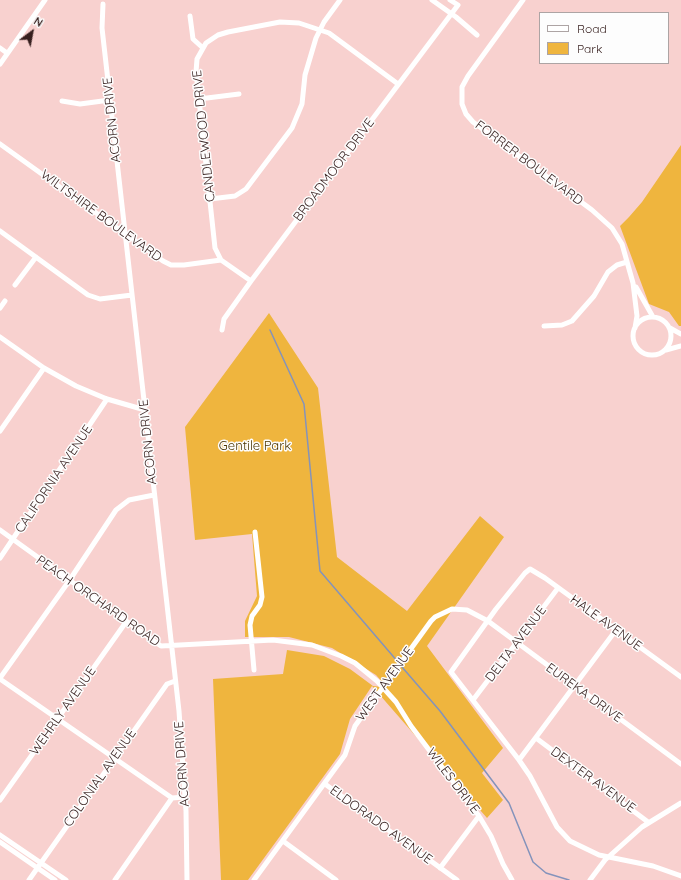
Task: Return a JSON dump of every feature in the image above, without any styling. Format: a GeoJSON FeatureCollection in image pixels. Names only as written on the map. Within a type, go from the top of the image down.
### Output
{"type":"FeatureCollection","features":[{"type":"Feature","properties":{"kind":"street"},"geometry":{"type":"LineString","coordinates":[[0,64],[45,0]]}},
{"type":"Feature","properties":{"kind":"street"},"geometry":{"type":"LineString","coordinates":[[210,200],[235,196],[246,189],[292,128],[302,104],[308,61],[320,29],[340,0]]}},
{"type":"Feature","properties":{"kind":"street"},"geometry":{"type":"LineString","coordinates":[[432,0],[451,13],[477,35]]}},
{"type":"Feature","properties":{"kind":"street"},"geometry":{"type":"LineString","coordinates":[[450,0],[458,5],[451,13]]}},
{"type":"Feature","properties":{"kind":"street","name":"FORRER BOULEVARD"},"geometry":{"type":"LineString","coordinates":[[523,0],[468,76],[461,93],[464,109],[473,122],[601,216],[618,236],[626,254],[633,283],[637,316],[633,339],[635,345],[642,352],[654,355],[665,350],[681,346]]}},
{"type":"Feature","properties":{"kind":"street","name":"ACORN DRIVE"},"geometry":{"type":"LineString","coordinates":[[103,4],[102,28],[175,681],[185,797],[187,880]]}},
{"type":"Feature","properties":{"kind":"street","name":"BROADMOOR DRIVE"},"geometry":{"type":"LineString","coordinates":[[222,330],[224,319],[251,281],[451,13]]}},
{"type":"Feature","properties":{"kind":"street"},"geometry":{"type":"LineString","coordinates":[[190,16],[193,39],[203,48],[218,36],[270,23],[290,22],[320,29],[329,33],[398,84]]}},
{"type":"Feature","properties":{"kind":"street"},"geometry":{"type":"LineString","coordinates":[[0,48],[7,53]]}},
{"type":"Feature","properties":{"kind":"street","name":"CANDLEWOOD DRIVE"},"geometry":{"type":"LineString","coordinates":[[203,48],[196,65],[215,250],[221,260]]}},
{"type":"Feature","properties":{"kind":"street"},"geometry":{"type":"LineString","coordinates":[[199,99],[239,94]]}},
{"type":"Feature","properties":{"kind":"street"},"geometry":{"type":"LineString","coordinates":[[62,101],[80,104],[110,100]]}},
{"type":"Feature","properties":{"kind":"street","name":"WILTSHIRE BOULEVARD"},"geometry":{"type":"LineString","coordinates":[[0,144],[157,258],[172,265],[184,266],[221,260]]}},
{"type":"Feature","properties":{"kind":"street"},"geometry":{"type":"LineString","coordinates":[[0,231],[93,297],[104,299],[132,295]]}},
{"type":"Feature","properties":{"kind":"street"},"geometry":{"type":"LineString","coordinates":[[16,285],[36,257]]}},
{"type":"Feature","properties":{"kind":"street"},"geometry":{"type":"LineString","coordinates":[[221,260],[251,281]]}},
{"type":"Feature","properties":{"kind":"street"},"geometry":{"type":"LineString","coordinates":[[544,326],[562,325],[572,321],[594,296],[608,272],[618,265],[627,262]]}},
{"type":"Feature","properties":{"kind":"street","name":"FORRER BOULEVARD"},"geometry":{"type":"LineString","coordinates":[[633,283],[652,317]]}},
{"type":"Feature","properties":{"kind":"street"},"geometry":{"type":"LineString","coordinates":[[0,308],[5,301]]}},
{"type":"Feature","properties":{"kind":"street"},"geometry":{"type":"LineString","coordinates":[[635,328],[645,319],[652,317],[665,322],[670,328],[681,334]]}},
{"type":"Feature","properties":{"kind":"street"},"geometry":{"type":"LineString","coordinates":[[665,350],[671,341],[670,328]]}},
{"type":"Feature","properties":{"kind":"street"},"geometry":{"type":"LineString","coordinates":[[0,337],[44,368],[76,386],[107,399],[145,410]]}},
{"type":"Feature","properties":{"kind":"street"},"geometry":{"type":"LineString","coordinates":[[0,431],[44,368]]}},
{"type":"Feature","properties":{"kind":"street","name":"CALIFORNIA AVENUE"},"geometry":{"type":"LineString","coordinates":[[0,558],[107,399]]}},
{"type":"Feature","properties":{"kind":"street"},"geometry":{"type":"LineString","coordinates":[[154,495],[129,500],[116,510],[69,581],[0,678],[172,798],[185,797]]}},
{"type":"Feature","properties":{"kind":"street","name":"PEACH ORCHARD ROAD"},"geometry":{"type":"LineString","coordinates":[[0,530],[158,644],[171,646],[273,640],[298,642],[328,650],[355,663],[384,687]]}},
{"type":"Feature","properties":{"kind":"street"},"geometry":{"type":"LineString","coordinates":[[254,670],[250,625],[252,616],[260,605],[262,597],[255,532]]}},
{"type":"Feature","properties":{"kind":"street","name":"HALE AVENUE"},"geometry":{"type":"LineString","coordinates":[[488,621],[525,573],[530,569],[681,677]]}},
{"type":"Feature","properties":{"kind":"street","name":"DELTA AVENUE"},"geometry":{"type":"LineString","coordinates":[[473,700],[518,643],[558,588]]}},
{"type":"Feature","properties":{"kind":"street","name":"WEST AVENUE"},"geometry":{"type":"LineString","coordinates":[[254,880],[345,755],[355,726],[435,617],[452,609],[467,610],[488,621]]}},
{"type":"Feature","properties":{"kind":"street"},"geometry":{"type":"LineString","coordinates":[[488,621],[451,672],[519,760],[530,776],[552,819],[563,834],[578,846],[609,857],[653,866],[681,876]]}},
{"type":"Feature","properties":{"kind":"street","name":"EUREKA DRIVE"},"geometry":{"type":"LineString","coordinates":[[488,621],[574,686],[680,762]]}},
{"type":"Feature","properties":{"kind":"street","name":"WEHRLY AVENUE"},"geometry":{"type":"LineString","coordinates":[[0,800],[126,622]]}},
{"type":"Feature","properties":{"kind":"street"},"geometry":{"type":"LineString","coordinates":[[519,760],[616,630]]}},
{"type":"Feature","properties":{"kind":"street","name":"COLONIAL AVENUE"},"geometry":{"type":"LineString","coordinates":[[29,880],[167,684],[175,681]]}},
{"type":"Feature","properties":{"kind":"street","name":"WILES DRIVE"},"geometry":{"type":"LineString","coordinates":[[384,687],[479,816],[491,836],[503,864],[512,880]]}},
{"type":"Feature","properties":{"kind":"street","name":"DEXTER AVENUE"},"geometry":{"type":"LineString","coordinates":[[536,738],[648,822]]}},
{"type":"Feature","properties":{"kind":"street","name":"ELDORADO AVENUE"},"geometry":{"type":"LineString","coordinates":[[325,784],[457,880]]}},
{"type":"Feature","properties":{"kind":"street"},"geometry":{"type":"LineString","coordinates":[[115,880],[172,798]]}},
{"type":"Feature","properties":{"kind":"street"},"geometry":{"type":"LineString","coordinates":[[590,880],[609,857],[648,822],[681,803]]}},
{"type":"Feature","properties":{"kind":"street"},"geometry":{"type":"LineString","coordinates":[[440,868],[479,816]]}},
{"type":"Feature","properties":{"kind":"street"},"geometry":{"type":"LineString","coordinates":[[0,835],[66,880]]}},
{"type":"Feature","properties":{"kind":"street"},"geometry":{"type":"LineString","coordinates":[[283,841],[336,880]]}},
{"type":"Feature","properties":{"kind":"street"},"geometry":{"type":"LineString","coordinates":[[0,842],[55,880]]}},
{"type":"Feature","properties":{"kind":"green space"},"geometry":{"type":"Polygon","coordinates":[[[681,145],[681,326],[679,326],[669,312],[649,304],[620,226],[642,202],[681,145]]]}},
{"type":"Feature","properties":{"kind":"green space","name":"Gentile Park"},"geometry":{"type":"Polygon","coordinates":[[[269,313],[318,388],[337,557],[407,611],[480,516],[504,537],[427,646],[503,748],[482,773],[503,800],[487,818],[372,686],[350,719],[340,754],[248,880],[221,880],[213,679],[283,674],[287,650],[324,656],[350,669],[373,686],[383,687],[383,683],[376,675],[332,648],[289,637],[245,637],[245,621],[257,596],[252,534],[195,540],[185,427],[269,313]]]}},
{"type":"Feature","properties":{"kind":"waterway"},"geometry":{"type":"LineString","coordinates":[[270,330],[304,404],[320,571],[398,662]]}},
{"type":"Feature","properties":{"kind":"waterway"},"geometry":{"type":"LineString","coordinates":[[402,667],[440,711],[509,803],[533,862],[546,873],[569,880]]}}]}
